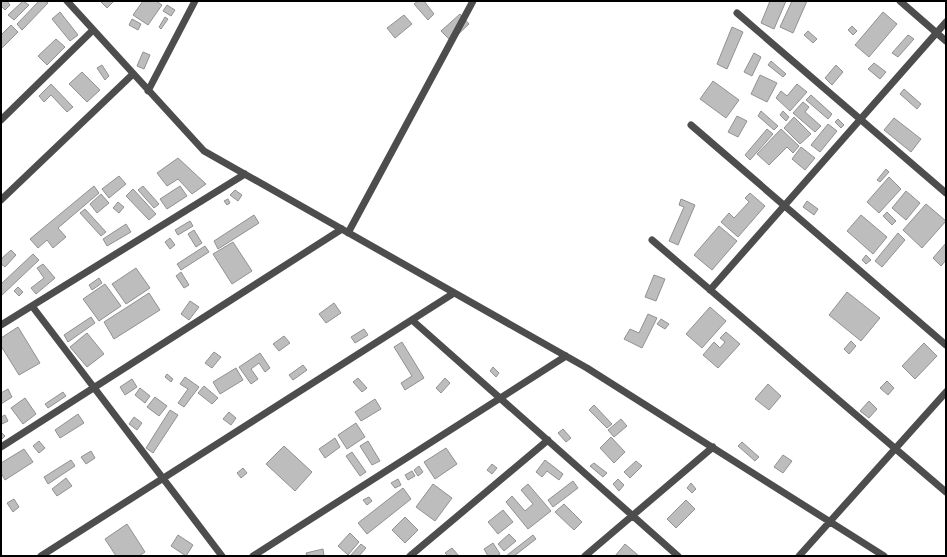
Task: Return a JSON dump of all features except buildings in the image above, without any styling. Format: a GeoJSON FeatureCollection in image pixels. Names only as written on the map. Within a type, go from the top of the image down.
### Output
{"type":"FeatureCollection","features":[{"type":"Feature","properties":{"kind":"street"},"geometry":{"type":"LineString","coordinates":[[67,1],[204,151],[566,356],[713,447],[884,556]]}},
{"type":"Feature","properties":{"kind":"street"},"geometry":{"type":"LineString","coordinates":[[148,91],[195,1]]}},
{"type":"Feature","properties":{"kind":"street"},"geometry":{"type":"LineString","coordinates":[[1,448],[345,231],[473,1]]}},
{"type":"Feature","properties":{"kind":"street"},"geometry":{"type":"LineString","coordinates":[[900,1],[946,41]]}},
{"type":"Feature","properties":{"kind":"street"},"geometry":{"type":"LineString","coordinates":[[737,13],[946,193]]}},
{"type":"Feature","properties":{"kind":"street"},"geometry":{"type":"LineString","coordinates":[[710,290],[946,22]]}},
{"type":"Feature","properties":{"kind":"street"},"geometry":{"type":"LineString","coordinates":[[1,120],[94,30]]}},
{"type":"Feature","properties":{"kind":"street"},"geometry":{"type":"LineString","coordinates":[[1,200],[133,74]]}},
{"type":"Feature","properties":{"kind":"street"},"geometry":{"type":"LineString","coordinates":[[691,125],[946,345]]}},
{"type":"Feature","properties":{"kind":"street"},"geometry":{"type":"LineString","coordinates":[[1,325],[245,174]]}},
{"type":"Feature","properties":{"kind":"street"},"geometry":{"type":"LineString","coordinates":[[652,240],[946,492]]}},
{"type":"Feature","properties":{"kind":"street"},"geometry":{"type":"LineString","coordinates":[[41,556],[454,293]]}},
{"type":"Feature","properties":{"kind":"street"},"geometry":{"type":"LineString","coordinates":[[32,306],[222,556]]}},
{"type":"Feature","properties":{"kind":"street"},"geometry":{"type":"LineString","coordinates":[[412,320],[678,556]]}},
{"type":"Feature","properties":{"kind":"street"},"geometry":{"type":"LineString","coordinates":[[253,556],[566,356]]}},
{"type":"Feature","properties":{"kind":"street"},"geometry":{"type":"LineString","coordinates":[[799,556],[946,392]]}},
{"type":"Feature","properties":{"kind":"street"},"geometry":{"type":"LineString","coordinates":[[410,556],[548,440]]}},
{"type":"Feature","properties":{"kind":"street"},"geometry":{"type":"LineString","coordinates":[[585,556],[713,447]]}}]}
